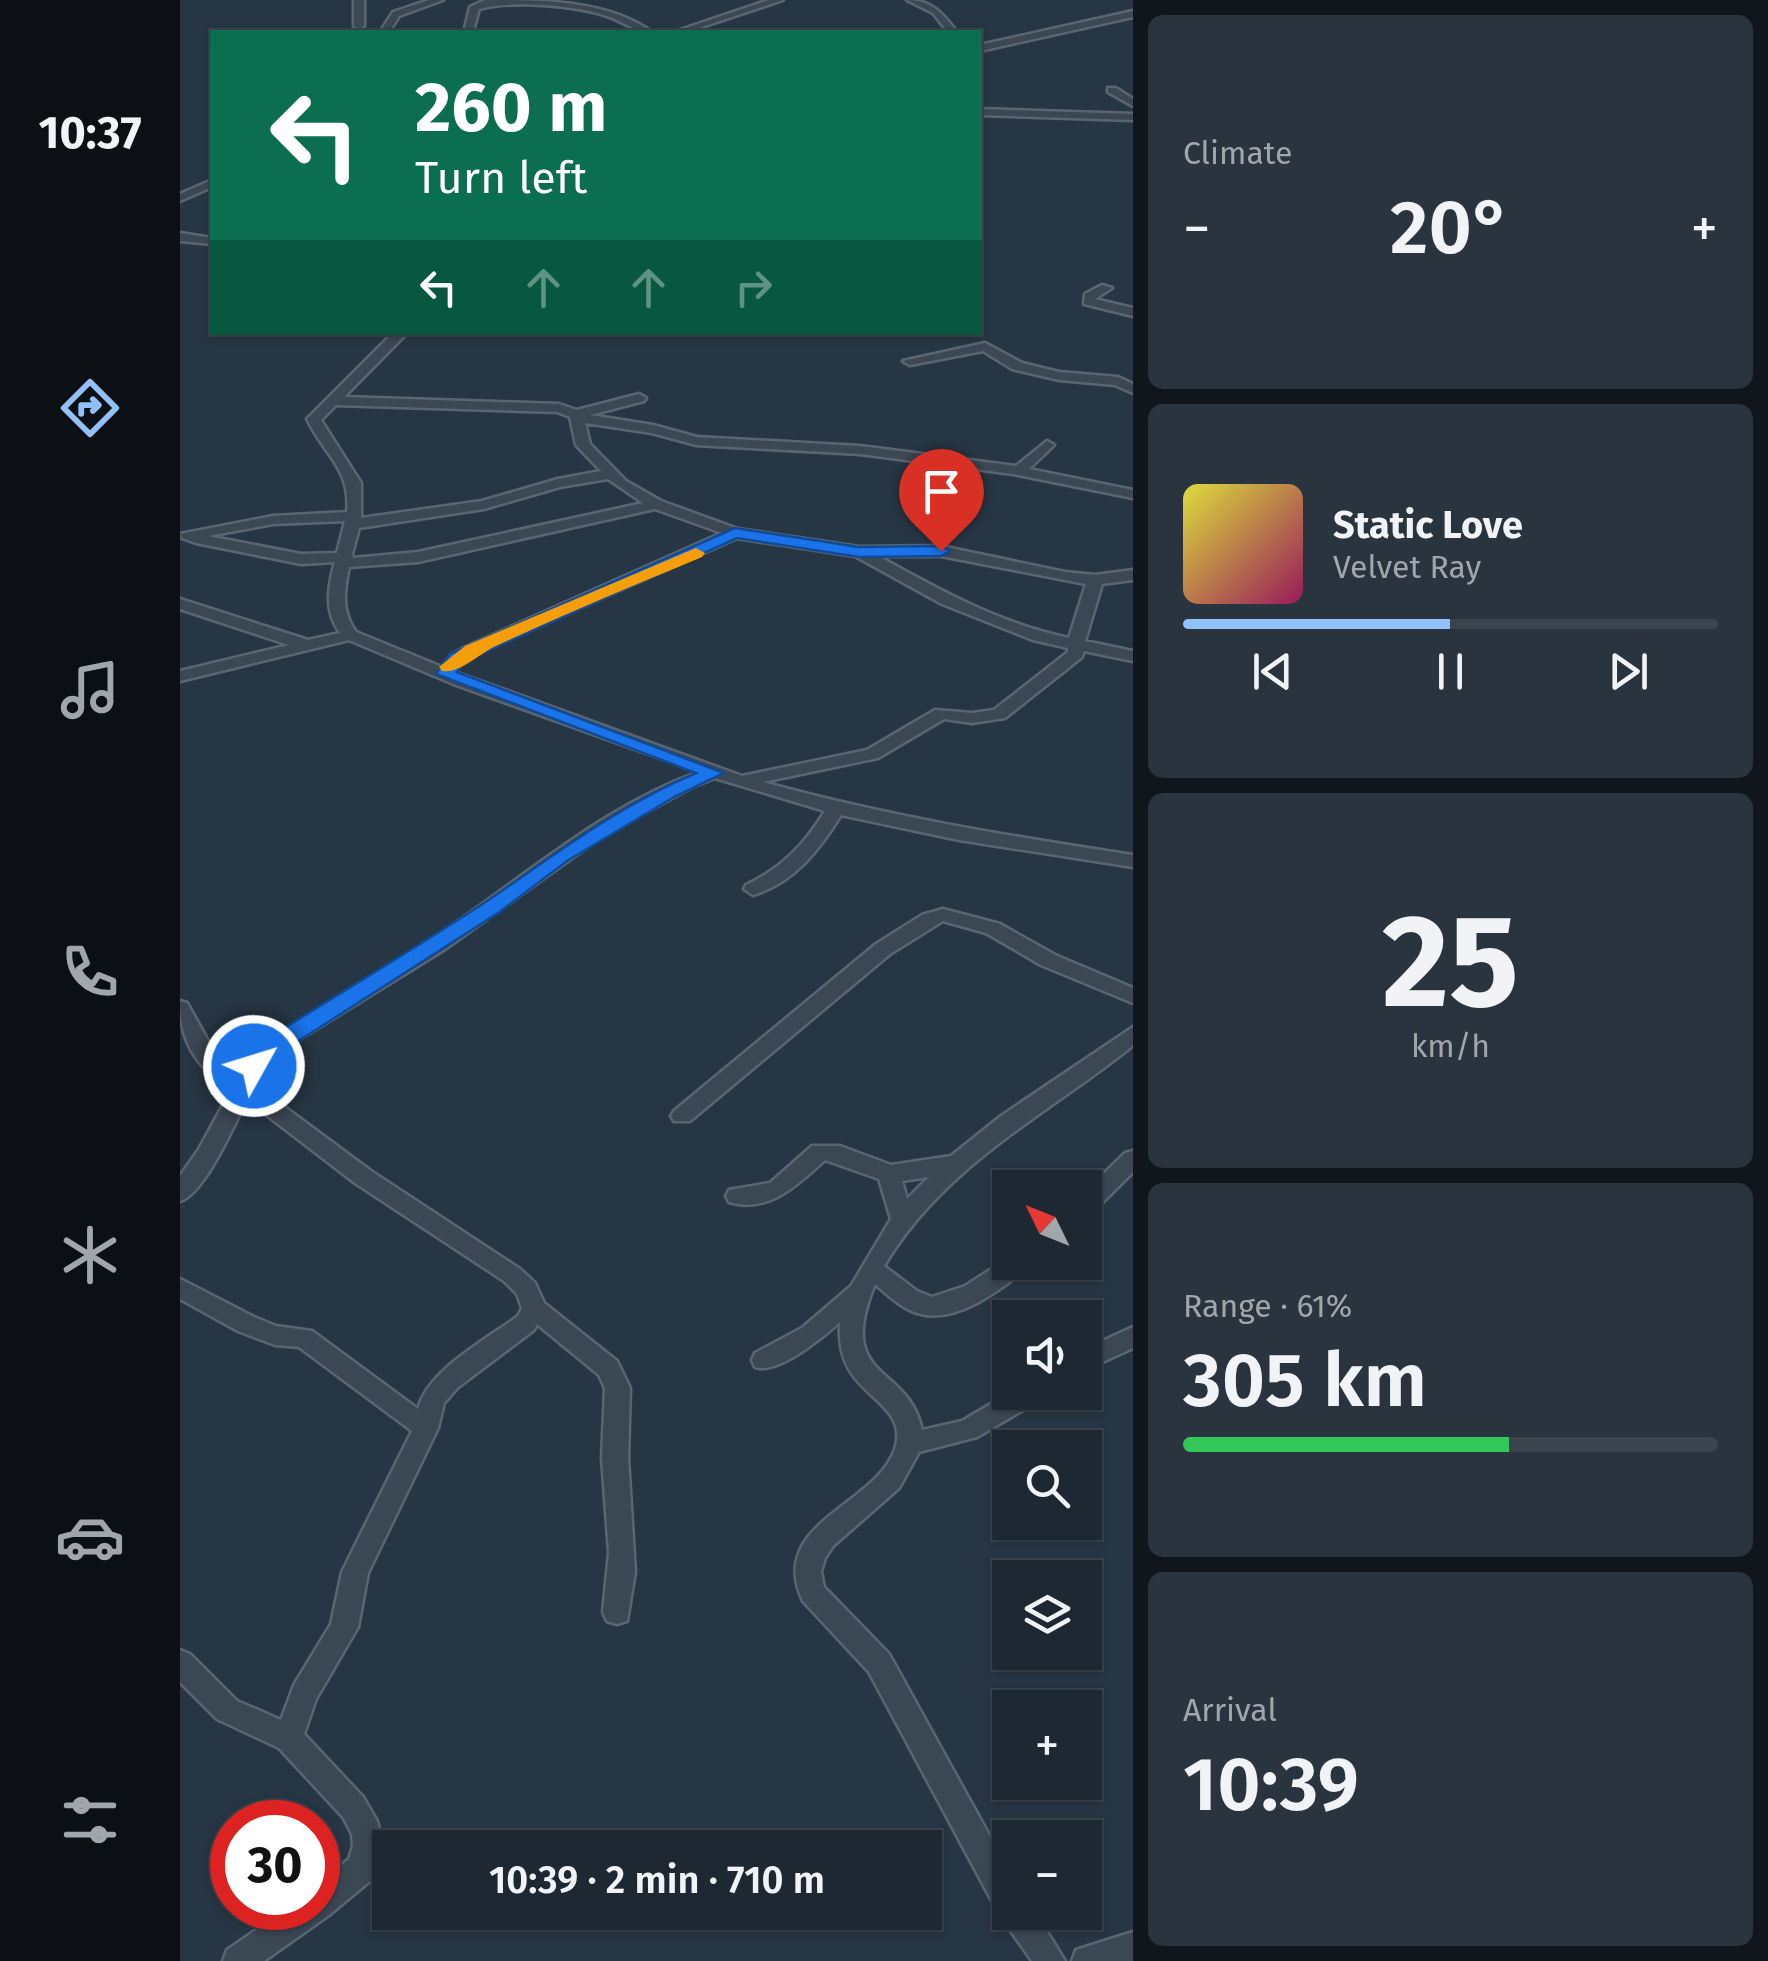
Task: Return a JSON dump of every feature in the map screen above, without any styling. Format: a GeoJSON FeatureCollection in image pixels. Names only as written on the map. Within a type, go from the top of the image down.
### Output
{"type":"FeatureCollection","features":[{"type":"Feature","properties":{"kind":"street"},"geometry":{"type":"LineString","coordinates":[[359,0],[359,26]]}},
{"type":"Feature","properties":{"kind":"street"},"geometry":{"type":"LineString","coordinates":[[386,30],[396,14],[438,0]]}},
{"type":"Feature","properties":{"kind":"street"},"geometry":{"type":"LineString","coordinates":[[468,30],[475,6],[496,0],[559,4],[623,19],[643,30]]}},
{"type":"Feature","properties":{"kind":"street"},"geometry":{"type":"LineString","coordinates":[[559,4],[572,0]]}},
{"type":"Feature","properties":{"kind":"street"},"geometry":{"type":"LineString","coordinates":[[686,30],[778,0]]}},
{"type":"Feature","properties":{"kind":"street"},"geometry":{"type":"LineString","coordinates":[[912,0],[936,12],[950,30]]}},
{"type":"Feature","properties":{"kind":"street"},"geometry":{"type":"LineString","coordinates":[[982,51],[1133,14]]}},
{"type":"Feature","properties":{"kind":"street"},"geometry":{"type":"LineString","coordinates":[[1118,18],[1133,27]]}},
{"type":"Feature","properties":{"kind":"street"},"geometry":{"type":"LineString","coordinates":[[1112,90],[1133,103]]}},
{"type":"Feature","properties":{"kind":"street"},"geometry":{"type":"LineString","coordinates":[[982,112],[1133,117]]}},
{"type":"Feature","properties":{"kind":"street"},"geometry":{"type":"LineString","coordinates":[[180,198],[210,185]]}},
{"type":"Feature","properties":{"kind":"street"},"geometry":{"type":"LineString","coordinates":[[180,237],[210,241]]}},
{"type":"Feature","properties":{"kind":"street"},"geometry":{"type":"LineString","coordinates":[[1106,288],[1089,296],[1088,302],[1133,312]]}},
{"type":"Feature","properties":{"kind":"street"},"geometry":{"type":"LineString","coordinates":[[399,335],[314,419],[356,490],[345,560],[337,575],[338,620],[350,636],[740,781],[836,808],[959,834],[1133,861]]}},
{"type":"Feature","properties":{"kind":"street"},"geometry":{"type":"LineString","coordinates":[[910,361],[985,347],[1034,371],[1118,381],[1133,389]]}},
{"type":"Feature","properties":{"kind":"street"},"geometry":{"type":"LineString","coordinates":[[576,415],[639,398]]}},
{"type":"Feature","properties":{"kind":"street"},"geometry":{"type":"LineString","coordinates":[[333,401],[548,406],[710,443],[860,450],[1019,471],[1133,494]]}},
{"type":"Feature","properties":{"kind":"street"},"geometry":{"type":"LineString","coordinates":[[576,415],[583,445],[636,494],[735,533],[859,552],[941,551],[1018,570],[1095,580],[1133,575]]}},
{"type":"Feature","properties":{"kind":"street"},"geometry":{"type":"LineString","coordinates":[[1019,471],[1048,445]]}},
{"type":"Feature","properties":{"kind":"street"},"geometry":{"type":"LineString","coordinates":[[183,534],[273,520],[353,520],[484,506],[558,483],[611,474]]}},
{"type":"Feature","properties":{"kind":"street"},"geometry":{"type":"LineString","coordinates":[[183,534],[301,559],[418,557],[656,504]]}},
{"type":"Feature","properties":{"kind":"street"},"geometry":{"type":"LineString","coordinates":[[445,674],[457,658],[472,650],[735,533]]}},
{"type":"Feature","properties":{"kind":"street"},"geometry":{"type":"LineString","coordinates":[[859,552],[948,601],[1053,642],[1133,656]]}},
{"type":"Feature","properties":{"kind":"street"},"geometry":{"type":"LineString","coordinates":[[740,781],[872,754],[942,714],[972,718],[999,714],[1065,663],[1078,647],[1078,630],[1095,580]]}},
{"type":"Feature","properties":{"kind":"street"},"geometry":{"type":"LineString","coordinates":[[180,604],[306,646]]}},
{"type":"Feature","properties":{"kind":"street"},"geometry":{"type":"LineString","coordinates":[[180,676],[350,636]]}},
{"type":"Feature","properties":{"kind":"street"},"geometry":{"type":"LineString","coordinates":[[180,1193],[208,1154],[254,1066],[275,1045],[490,908],[560,856],[667,792],[714,773]]}},
{"type":"Feature","properties":{"kind":"street"},"geometry":{"type":"LineString","coordinates":[[753,889],[780,878],[800,862],[836,808]]}},
{"type":"Feature","properties":{"kind":"street"},"geometry":{"type":"LineString","coordinates":[[682,1116],[882,949],[929,919],[943,915],[994,928],[1048,960],[1133,996]]}},
{"type":"Feature","properties":{"kind":"street"},"geometry":{"type":"LineString","coordinates":[[180,1008],[197,1047],[218,1072],[363,1177],[512,1276],[527,1289],[534,1308],[608,1368],[617,1381],[614,1457],[625,1540],[617,1612]]}},
{"type":"Feature","properties":{"kind":"street"},"geometry":{"type":"LineString","coordinates":[[992,1871],[880,1664],[812,1593],[806,1578],[810,1561],[827,1534],[894,1477],[908,1444],[907,1421],[896,1397],[859,1366],[854,1354],[852,1313],[865,1280],[902,1219],[957,1163],[1133,1034]]}},
{"type":"Feature","properties":{"kind":"street"},"geometry":{"type":"LineString","coordinates":[[737,1196],[776,1190],[820,1152],[854,1158],[889,1174],[957,1163]]}},
{"type":"Feature","properties":{"kind":"street"},"geometry":{"type":"LineString","coordinates":[[1102,1189],[1133,1158]]}},
{"type":"Feature","properties":{"kind":"street"},"geometry":{"type":"LineString","coordinates":[[889,1174],[902,1219]]}},
{"type":"Feature","properties":{"kind":"street"},"geometry":{"type":"LineString","coordinates":[[865,1280],[936,1308],[995,1280]]}},
{"type":"Feature","properties":{"kind":"street"},"geometry":{"type":"LineString","coordinates":[[764,1360],[810,1334],[865,1280]]}},
{"type":"Feature","properties":{"kind":"street"},"geometry":{"type":"LineString","coordinates":[[180,1288],[246,1324],[275,1335],[304,1338],[426,1428]]}},
{"type":"Feature","properties":{"kind":"street"},"geometry":{"type":"LineString","coordinates":[[289,1738],[304,1694],[344,1627],[355,1572],[426,1428],[433,1400],[448,1381],[526,1322],[534,1308]]}},
{"type":"Feature","properties":{"kind":"street"},"geometry":{"type":"LineString","coordinates":[[1102,1352],[1133,1337]]}},
{"type":"Feature","properties":{"kind":"street"},"geometry":{"type":"LineString","coordinates":[[908,1444],[968,1430],[1002,1410]]}},
{"type":"Feature","properties":{"kind":"street"},"geometry":{"type":"LineString","coordinates":[[180,1662],[227,1710],[289,1738],[353,1807],[367,1831],[368,1846],[360,1869],[340,1885]]}},
{"type":"Feature","properties":{"kind":"street"},"geometry":{"type":"LineString","coordinates":[[260,1726],[304,1694]]}},
{"type":"Feature","properties":{"kind":"street"},"geometry":{"type":"LineString","coordinates":[[238,1961],[281,1930]]}},
{"type":"Feature","properties":{"kind":"street"},"geometry":{"type":"LineString","coordinates":[[1028,1930],[1050,1961]]}},
{"type":"Feature","properties":{"kind":"street"},"geometry":{"type":"LineString","coordinates":[[1095,1960],[1133,1946]]}},
{"type":"Feature","properties":{"kind":"slow traffic"},"geometry":{"type":"LineString","coordinates":[[449,667],[472,650],[696,553]]}},
{"type":"Feature","properties":{"kind":"route"},"geometry":{"type":"LineString","coordinates":[[254,1066],[275,1045],[490,908],[560,856],[667,792],[714,773],[445,674],[457,658],[735,533],[859,552],[941,551]]}}]}
